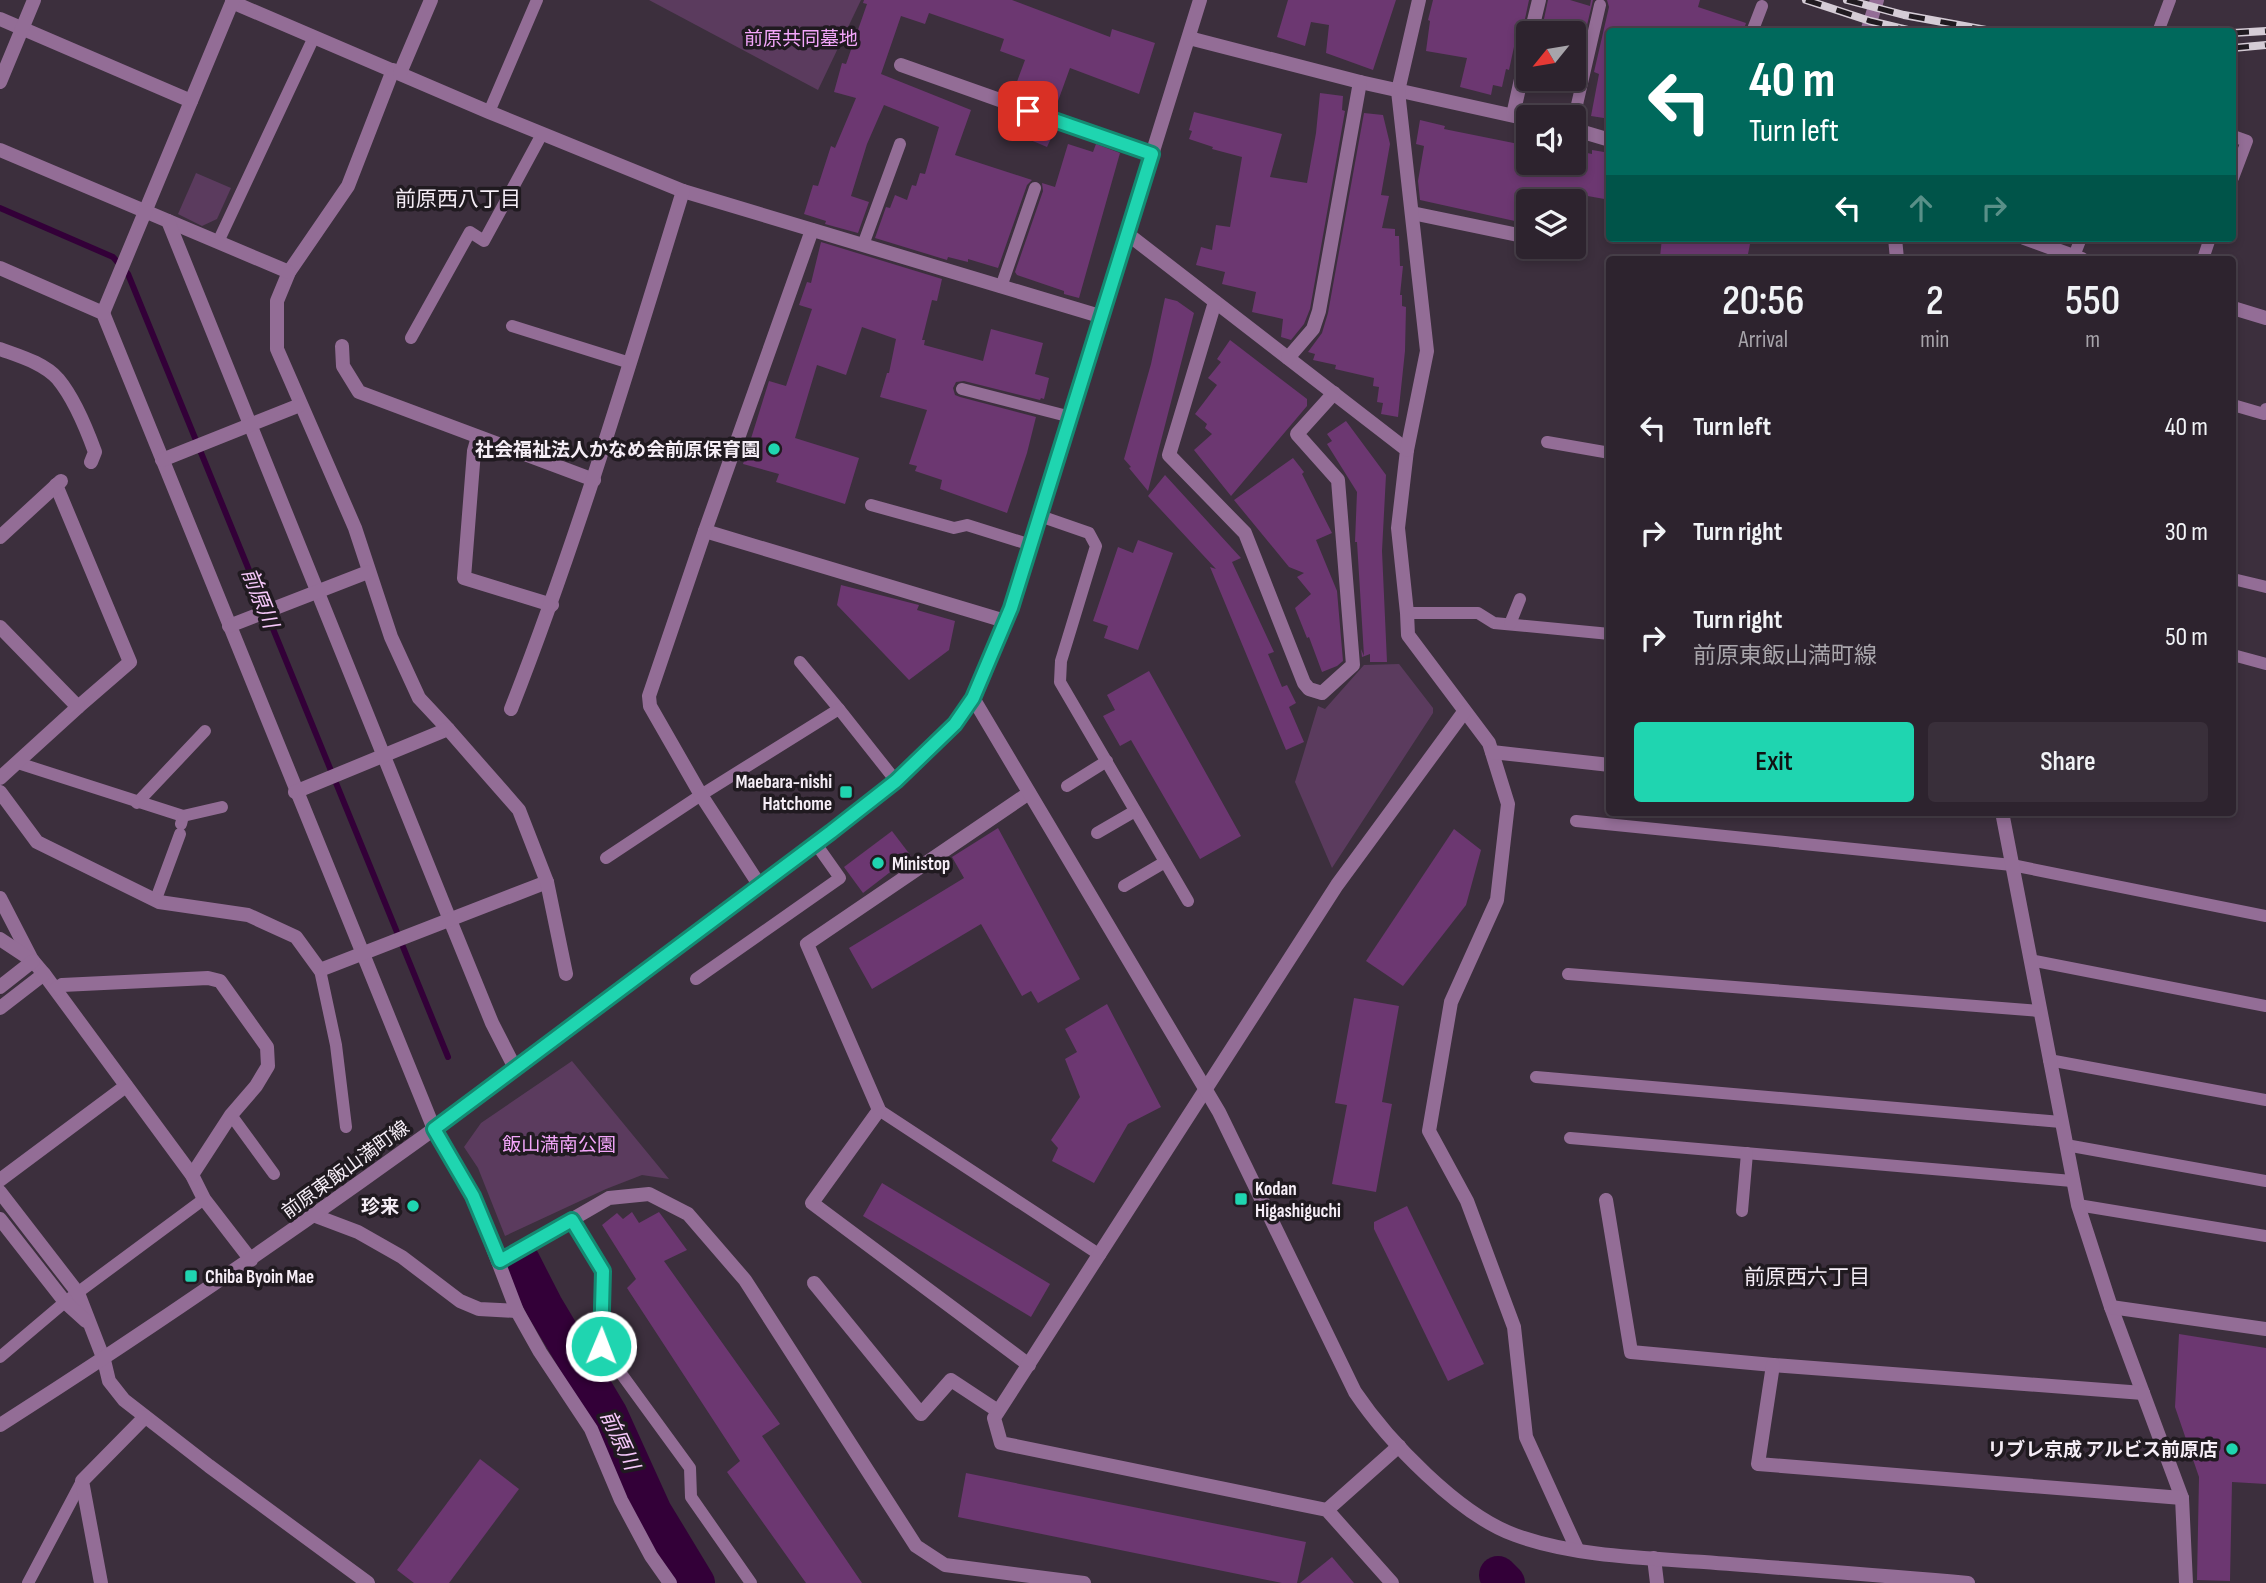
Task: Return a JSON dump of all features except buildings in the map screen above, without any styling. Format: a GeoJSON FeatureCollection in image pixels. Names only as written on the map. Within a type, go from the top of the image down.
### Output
{"type":"FeatureCollection","features":[{"type":"Feature","properties":{"kind":"street"},"geometry":{"type":"LineString","coordinates":[[0,82],[34,0]]}},
{"type":"Feature","properties":{"kind":"street"},"geometry":{"type":"LineString","coordinates":[[431,0],[396,71],[348,186],[289,272],[277,301],[277,349],[355,528],[391,637],[419,698],[519,810],[547,882],[566,974]]}},
{"type":"Feature","properties":{"kind":"street","name":"前原東飯山満町線"},"geometry":{"type":"LineString","coordinates":[[0,1425],[104,1360],[148,1327],[251,1260],[434,1129],[816,844],[896,781],[955,724],[973,698],[1005,621],[1031,545],[1200,0]]}},
{"type":"Feature","properties":{"kind":"street"},"geometry":{"type":"LineString","coordinates":[[1419,0],[1398,91],[1427,351],[1407,450],[1398,527],[1408,635],[1489,743],[1508,804],[1497,900],[1451,1002],[1429,1130],[1467,1202],[1514,1328],[1526,1437],[1577,1549]]}},
{"type":"Feature","properties":{"kind":"street"},"geometry":{"type":"LineString","coordinates":[[1534,21],[1539,0]]}},
{"type":"Feature","properties":{"kind":"street"},"geometry":{"type":"LineString","coordinates":[[1868,28],[1877,0]]}},
{"type":"Feature","properties":{"kind":"street"},"geometry":{"type":"LineString","coordinates":[[670,1583],[651,1556],[621,1500],[591,1429],[540,1352],[517,1311],[473,1196],[434,1129],[295,792],[103,313],[231,1],[489,112],[683,191],[1103,317]]}},
{"type":"Feature","properties":{"kind":"street"},"geometry":{"type":"LineString","coordinates":[[0,19],[191,101]]}},
{"type":"Feature","properties":{"kind":"street"},"geometry":{"type":"LineString","coordinates":[[1189,38],[1360,82],[1516,116]]}},
{"type":"Feature","properties":{"kind":"street"},"geometry":{"type":"LineString","coordinates":[[901,65],[1152,154]]}},
{"type":"Feature","properties":{"kind":"street"},"geometry":{"type":"LineString","coordinates":[[1288,358],[1313,329],[1319,311],[1360,82]]}},
{"type":"Feature","properties":{"kind":"street"},"geometry":{"type":"LineString","coordinates":[[1513,115],[1518,91]]}},
{"type":"Feature","properties":{"kind":"street"},"geometry":{"type":"LineString","coordinates":[[1586,133],[1606,139]]}},
{"type":"Feature","properties":{"kind":"street"},"geometry":{"type":"LineString","coordinates":[[0,150],[289,272]]}},
{"type":"Feature","properties":{"kind":"street"},"geometry":{"type":"LineString","coordinates":[[511,709],[552,605],[594,480],[683,191]]}},
{"type":"Feature","properties":{"kind":"street"},"geometry":{"type":"LineString","coordinates":[[1412,213],[1516,235]]}},
{"type":"Feature","properties":{"kind":"street"},"geometry":{"type":"LineString","coordinates":[[168,221],[492,1023],[515,1068]]}},
{"type":"Feature","properties":{"kind":"street"},"geometry":{"type":"LineString","coordinates":[[760,887],[701,795],[650,706],[649,696],[812,230]]}},
{"type":"Feature","properties":{"kind":"street"},"geometry":{"type":"LineString","coordinates":[[1129,235],[1407,450]]}},
{"type":"Feature","properties":{"kind":"street"},"geometry":{"type":"LineString","coordinates":[[2045,252],[2067,256]]}},
{"type":"Feature","properties":{"kind":"street"},"geometry":{"type":"LineString","coordinates":[[0,268],[103,313]]}},
{"type":"Feature","properties":{"kind":"street"},"geometry":{"type":"LineString","coordinates":[[1215,302],[1169,455],[1245,533],[1304,683],[1322,693],[1353,665],[1338,480],[1297,434],[1334,393]]}},
{"type":"Feature","properties":{"kind":"street"},"geometry":{"type":"LineString","coordinates":[[2236,309],[2266,318]]}},
{"type":"Feature","properties":{"kind":"street"},"geometry":{"type":"LineString","coordinates":[[342,346],[343,366],[359,392],[594,480]]}},
{"type":"Feature","properties":{"kind":"street"},"geometry":{"type":"LineString","coordinates":[[0,349],[28,359],[58,379],[86,426],[95,452],[91,462]]}},
{"type":"Feature","properties":{"kind":"street"},"geometry":{"type":"LineString","coordinates":[[162,460],[300,405]]}},
{"type":"Feature","properties":{"kind":"street"},"geometry":{"type":"LineString","coordinates":[[478,437],[474,451],[464,578],[552,605]]}},
{"type":"Feature","properties":{"kind":"street"},"geometry":{"type":"LineString","coordinates":[[0,537],[59,482],[130,662],[0,778]]}},
{"type":"Feature","properties":{"kind":"street"},"geometry":{"type":"LineString","coordinates":[[705,531],[1005,621]]}},
{"type":"Feature","properties":{"kind":"street"},"geometry":{"type":"LineString","coordinates":[[229,626],[368,572]]}},
{"type":"Feature","properties":{"kind":"street"},"geometry":{"type":"LineString","coordinates":[[0,627],[78,707]]}},
{"type":"Feature","properties":{"kind":"street"},"geometry":{"type":"LineString","coordinates":[[973,698],[1207,1090],[1355,1392],[1373,1419],[1447,1493],[1488,1523],[1515,1535],[1577,1549],[1905,1580],[1968,1583]]}},
{"type":"Feature","properties":{"kind":"street"},"geometry":{"type":"LineString","coordinates":[[1392,1583],[1327,1510],[1002,1443],[994,1418],[1338,885],[1464,712]]}},
{"type":"Feature","properties":{"kind":"street"},"geometry":{"type":"LineString","coordinates":[[295,792],[448,729]]}},
{"type":"Feature","properties":{"kind":"street"},"geometry":{"type":"LineString","coordinates":[[1492,752],[1606,765]]}},
{"type":"Feature","properties":{"kind":"street"},"geometry":{"type":"LineString","coordinates":[[0,792],[37,842],[156,899],[248,915],[296,937],[320,970],[547,882]]}},
{"type":"Feature","properties":{"kind":"street"},"geometry":{"type":"LineString","coordinates":[[1029,793],[807,944],[879,1110],[812,1203],[1029,1365]]}},
{"type":"Feature","properties":{"kind":"street"},"geometry":{"type":"LineString","coordinates":[[2003,816],[2072,1181],[2111,1307],[2182,1498],[2186,1583]]}},
{"type":"Feature","properties":{"kind":"street"},"geometry":{"type":"LineString","coordinates":[[0,898],[33,961],[192,1175],[204,1199],[251,1260]]}},
{"type":"Feature","properties":{"kind":"street"},"geometry":{"type":"LineString","coordinates":[[0,939],[33,961]]}},
{"type":"Feature","properties":{"kind":"street"},"geometry":{"type":"LineString","coordinates":[[0,987],[33,961]]}},
{"type":"Feature","properties":{"kind":"street"},"geometry":{"type":"LineString","coordinates":[[0,1008],[44,974]]}},
{"type":"Feature","properties":{"kind":"street"},"geometry":{"type":"LineString","coordinates":[[56,989],[62,985],[208,978],[220,981],[267,1047],[268,1066],[256,1086],[231,1115],[192,1175]]}},
{"type":"Feature","properties":{"kind":"street"},"geometry":{"type":"LineString","coordinates":[[0,1180],[126,1086]]}},
{"type":"Feature","properties":{"kind":"street"},"geometry":{"type":"LineString","coordinates":[[0,1192],[89,1325],[110,1381],[124,1400],[368,1583]]}},
{"type":"Feature","properties":{"kind":"street"},"geometry":{"type":"LineString","coordinates":[[500,1261],[609,1198],[649,1194],[688,1214],[745,1280],[916,1546],[945,1565],[1084,1583]]}},
{"type":"Feature","properties":{"kind":"street"},"geometry":{"type":"LineString","coordinates":[[1606,1200],[1631,1352],[2143,1393]]}},
{"type":"Feature","properties":{"kind":"street"},"geometry":{"type":"LineString","coordinates":[[313,1215],[358,1232],[402,1257],[460,1301],[479,1309],[517,1311]]}},
{"type":"Feature","properties":{"kind":"street"},"geometry":{"type":"LineString","coordinates":[[0,1219],[72,1297]]}},
{"type":"Feature","properties":{"kind":"street"},"geometry":{"type":"LineString","coordinates":[[814,1283],[921,1414],[951,1380],[998,1411]]}},
{"type":"Feature","properties":{"kind":"street"},"geometry":{"type":"LineString","coordinates":[[2111,1307],[2266,1329]]}},
{"type":"Feature","properties":{"kind":"street"},"geometry":{"type":"LineString","coordinates":[[1773,1365],[1758,1464],[2182,1498]]}},
{"type":"Feature","properties":{"kind":"street"},"geometry":{"type":"LineString","coordinates":[[101,1583],[82,1481],[145,1417]]}},
{"type":"Feature","properties":{"kind":"street"},"geometry":{"type":"LineString","coordinates":[[1327,1510],[1399,1446]]}},
{"type":"Feature","properties":{"kind":"street"},"geometry":{"type":"LineString","coordinates":[[1654,1558],[1657,1583]]}},
{"type":"Feature","properties":{"kind":"lane"},"geometry":{"type":"LineString","coordinates":[[489,112],[537,0]]}},
{"type":"Feature","properties":{"kind":"lane"},"geometry":{"type":"LineString","coordinates":[[2160,28],[2170,0]]}},
{"type":"Feature","properties":{"kind":"lane"},"geometry":{"type":"LineString","coordinates":[[1577,105],[1600,5]]}},
{"type":"Feature","properties":{"kind":"lane"},"geometry":{"type":"LineString","coordinates":[[1754,28],[1762,6]]}},
{"type":"Feature","properties":{"kind":"lane"},"geometry":{"type":"LineString","coordinates":[[218,242],[314,37]]}},
{"type":"Feature","properties":{"kind":"lane"},"geometry":{"type":"LineString","coordinates":[[411,338],[470,232],[485,241],[542,134]]}},
{"type":"Feature","properties":{"kind":"lane"},"geometry":{"type":"LineString","coordinates":[[2236,137],[2247,141],[2236,170]]}},
{"type":"Feature","properties":{"kind":"lane"},"geometry":{"type":"LineString","coordinates":[[863,245],[900,144]]}},
{"type":"Feature","properties":{"kind":"lane"},"geometry":{"type":"LineString","coordinates":[[1001,287],[1035,188]]}},
{"type":"Feature","properties":{"kind":"lane"},"geometry":{"type":"LineString","coordinates":[[512,327],[630,363]]}},
{"type":"Feature","properties":{"kind":"lane"},"geometry":{"type":"LineString","coordinates":[[962,389],[1071,417]]}},
{"type":"Feature","properties":{"kind":"lane"},"geometry":{"type":"LineString","coordinates":[[2236,406],[2264,414],[2266,409]]}},
{"type":"Feature","properties":{"kind":"lane"},"geometry":{"type":"LineString","coordinates":[[1548,442],[1606,452]]}},
{"type":"Feature","properties":{"kind":"lane"},"geometry":{"type":"LineString","coordinates":[[871,505],[954,528],[967,525],[1031,545]]}},
{"type":"Feature","properties":{"kind":"lane"},"geometry":{"type":"LineString","coordinates":[[1040,516],[1089,533],[1096,546],[1061,662],[1060,682],[1188,901]]}},
{"type":"Feature","properties":{"kind":"lane"},"geometry":{"type":"LineString","coordinates":[[2236,580],[2266,587]]}},
{"type":"Feature","properties":{"kind":"lane"},"geometry":{"type":"LineString","coordinates":[[1510,624],[1520,599]]}},
{"type":"Feature","properties":{"kind":"lane"},"geometry":{"type":"LineString","coordinates":[[1408,613],[1478,613],[1494,622],[1606,634]]}},
{"type":"Feature","properties":{"kind":"lane"},"geometry":{"type":"LineString","coordinates":[[2236,656],[2266,664]]}},
{"type":"Feature","properties":{"kind":"lane"},"geometry":{"type":"LineString","coordinates":[[800,662],[896,781]]}},
{"type":"Feature","properties":{"kind":"lane"},"geometry":{"type":"LineString","coordinates":[[606,858],[839,709]]}},
{"type":"Feature","properties":{"kind":"lane"},"geometry":{"type":"LineString","coordinates":[[137,803],[205,731]]}},
{"type":"Feature","properties":{"kind":"lane"},"geometry":{"type":"LineString","coordinates":[[1067,786],[1107,761]]}},
{"type":"Feature","properties":{"kind":"lane"},"geometry":{"type":"LineString","coordinates":[[18,763],[137,803],[181,825]]}},
{"type":"Feature","properties":{"kind":"lane"},"geometry":{"type":"LineString","coordinates":[[156,899],[181,825],[222,807]]}},
{"type":"Feature","properties":{"kind":"lane"},"geometry":{"type":"LineString","coordinates":[[1097,833],[1136,811]]}},
{"type":"Feature","properties":{"kind":"lane"},"geometry":{"type":"LineString","coordinates":[[1576,821],[2012,865],[2266,916]]}},
{"type":"Feature","properties":{"kind":"lane"},"geometry":{"type":"LineString","coordinates":[[696,979],[840,878],[816,844]]}},
{"type":"Feature","properties":{"kind":"lane"},"geometry":{"type":"LineString","coordinates":[[1124,886],[1165,862]]}},
{"type":"Feature","properties":{"kind":"lane"},"geometry":{"type":"LineString","coordinates":[[2031,960],[2266,1006]]}},
{"type":"Feature","properties":{"kind":"lane"},"geometry":{"type":"LineString","coordinates":[[320,970],[336,1045],[346,1127]]}},
{"type":"Feature","properties":{"kind":"lane"},"geometry":{"type":"LineString","coordinates":[[1568,974],[2040,1010]]}},
{"type":"Feature","properties":{"kind":"lane"},"geometry":{"type":"LineString","coordinates":[[2049,1060],[2266,1100]]}},
{"type":"Feature","properties":{"kind":"lane"},"geometry":{"type":"LineString","coordinates":[[1536,1077],[2061,1122]]}},
{"type":"Feature","properties":{"kind":"lane"},"geometry":{"type":"LineString","coordinates":[[879,1110],[1100,1255]]}},
{"type":"Feature","properties":{"kind":"lane"},"geometry":{"type":"LineString","coordinates":[[231,1115],[274,1174]]}},
{"type":"Feature","properties":{"kind":"lane"},"geometry":{"type":"LineString","coordinates":[[1570,1138],[2072,1181]]}},
{"type":"Feature","properties":{"kind":"lane"},"geometry":{"type":"LineString","coordinates":[[2066,1146],[2266,1181]]}},
{"type":"Feature","properties":{"kind":"lane"},"geometry":{"type":"LineString","coordinates":[[1742,1211],[1747,1153]]}},
{"type":"Feature","properties":{"kind":"lane"},"geometry":{"type":"LineString","coordinates":[[0,1357],[72,1297],[204,1199]]}},
{"type":"Feature","properties":{"kind":"lane"},"geometry":{"type":"LineString","coordinates":[[2078,1205],[2266,1236]]}},
{"type":"Feature","properties":{"kind":"lane"},"geometry":{"type":"LineString","coordinates":[[572,1220],[603,1271],[601,1346],[690,1468],[691,1497],[751,1583]]}},
{"type":"Feature","properties":{"kind":"lane"},"geometry":{"type":"LineString","coordinates":[[28,1583],[82,1481]]}},
{"type":"Feature","properties":{"kind":"green space","name":"前原共同墓地"},"geometry":{"type":"Polygon","coordinates":[[[649,0],[861,0],[818,90],[649,0]]]}},
{"type":"Feature","properties":{"kind":"green space"},"geometry":{"type":"Polygon","coordinates":[[[196,173],[231,188],[217,219],[202,226],[178,214],[196,173]]]}},
{"type":"Feature","properties":{"kind":"green space"},"geometry":{"type":"Polygon","coordinates":[[[1399,664],[1433,708],[1433,713],[1332,868],[1295,782],[1318,706],[1325,709],[1364,665],[1399,664]]]}},
{"type":"Feature","properties":{"kind":"green space","name":"飯山満南公園"},"geometry":{"type":"Polygon","coordinates":[[[572,1061],[669,1179],[642,1175],[505,1236],[478,1168],[464,1147],[481,1123],[572,1061]]]}},
{"type":"Feature","properties":{"kind":"waterway","name":"前原川"},"geometry":{"type":"LineString","coordinates":[[0,208],[113,257],[128,274],[448,1057]]}},
{"type":"Feature","properties":{"kind":"waterway","name":"前原川"},"geometry":{"type":"LineString","coordinates":[[521,1261],[544,1306],[609,1415],[653,1512],[696,1583]]}},
{"type":"Feature","properties":{"kind":"waterway","name":"前原川"},"geometry":{"type":"LineString","coordinates":[[1498,1575],[1506,1583]]}},
{"type":"Feature","properties":{"kind":"railway"},"geometry":{"type":"LineString","coordinates":[[1806,0],[1899,28]]}},
{"type":"Feature","properties":{"kind":"railway"},"geometry":{"type":"LineString","coordinates":[[1847,0],[1904,15],[1975,28]]}},
{"type":"Feature","properties":{"kind":"railway"},"geometry":{"type":"LineString","coordinates":[[2236,33],[2266,31]]}},
{"type":"Feature","properties":{"kind":"railway"},"geometry":{"type":"LineString","coordinates":[[2236,48],[2266,45]]}},
{"type":"Feature","properties":{"kind":"place","name":"社会福祉法人かなめ会前原保育園"},"geometry":{"type":"Point","coordinates":[774,449]}},
{"type":"Feature","properties":{"kind":"place","name":"Maebara-nishi Hatchome"},"geometry":{"type":"Point","coordinates":[846,792]}},
{"type":"Feature","properties":{"kind":"place","name":"Ministop"},"geometry":{"type":"Point","coordinates":[878,863]}},
{"type":"Feature","properties":{"kind":"place","name":"Kodan Higashiguchi"},"geometry":{"type":"Point","coordinates":[1241,1199]}},
{"type":"Feature","properties":{"kind":"place","name":"珍来"},"geometry":{"type":"Point","coordinates":[413,1206]}},
{"type":"Feature","properties":{"kind":"place","name":"Chiba Byoin Mae"},"geometry":{"type":"Point","coordinates":[191,1276]}},
{"type":"Feature","properties":{"kind":"place","name":"リブレ京成 アルビス前原店"},"geometry":{"type":"Point","coordinates":[2232,1449]}},
{"type":"Feature","properties":{"kind":"district","name":"前原西八丁目"},"geometry":{"type":"Point","coordinates":[458,199]}},
{"type":"Feature","properties":{"kind":"district","name":"前原西六丁目"},"geometry":{"type":"Point","coordinates":[1807,1277]}},
{"type":"Feature","properties":{"kind":"route"},"geometry":{"type":"LineString","coordinates":[[601,1346],[603,1271],[572,1220],[500,1261],[473,1196],[434,1129],[585,1014],[760,887],[896,781],[955,724],[973,698],[1011,608],[1152,154],[1028,111]]}}]}
